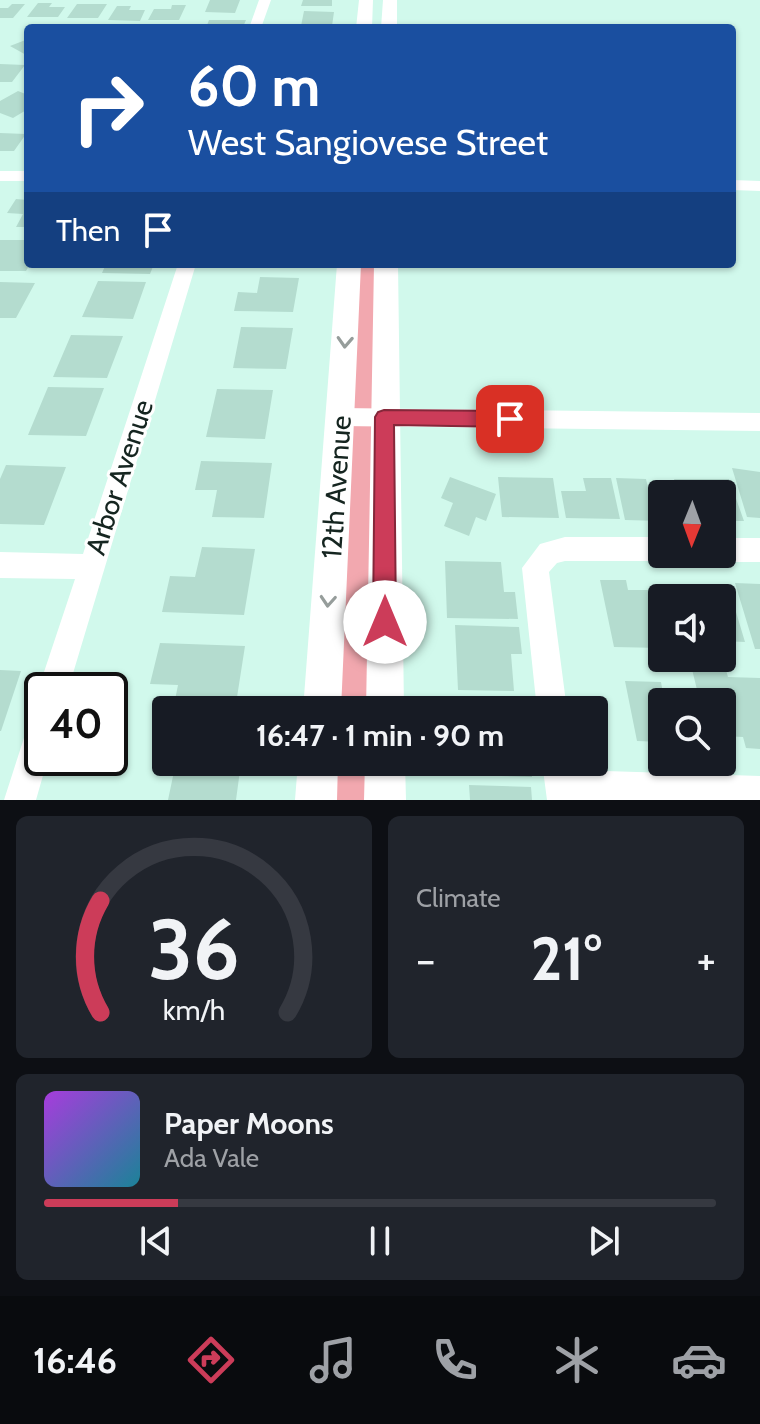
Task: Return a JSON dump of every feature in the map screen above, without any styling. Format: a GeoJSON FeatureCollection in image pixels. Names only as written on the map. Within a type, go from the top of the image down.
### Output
{"type":"FeatureCollection","features":[{"type":"Feature","properties":{"kind":"street"},"geometry":{"type":"LineString","coordinates":[[256,24],[265,0]]}},
{"type":"Feature","properties":{"kind":"street"},"geometry":{"type":"LineString","coordinates":[[364,24],[366,0]]}},
{"type":"Feature","properties":{"kind":"street"},"geometry":{"type":"LineString","coordinates":[[389,24],[390,0]]}},
{"type":"Feature","properties":{"kind":"street"},"geometry":{"type":"LineString","coordinates":[[0,176],[24,176]]}},
{"type":"Feature","properties":{"kind":"street"},"geometry":{"type":"LineString","coordinates":[[736,185],[760,186]]}},
{"type":"Feature","properties":{"kind":"street","name":"Arbor Avenue"},"geometry":{"type":"LineString","coordinates":[[58,672],[186,268]]}},
{"type":"Feature","properties":{"kind":"street","name":"12th Avenue"},"geometry":{"type":"LineString","coordinates":[[323,696],[349,268]]}},
{"type":"Feature","properties":{"kind":"street","name":"12th Avenue"},"geometry":{"type":"LineString","coordinates":[[385,696],[386,268]]}},
{"type":"Feature","properties":{"kind":"street"},"geometry":{"type":"LineString","coordinates":[[340,417],[760,422]]}},
{"type":"Feature","properties":{"kind":"street"},"geometry":{"type":"LineString","coordinates":[[550,696],[535,568],[549,553],[565,549],[648,549]]}},
{"type":"Feature","properties":{"kind":"street"},"geometry":{"type":"LineString","coordinates":[[736,550],[760,550]]}},
{"type":"Feature","properties":{"kind":"street"},"geometry":{"type":"LineString","coordinates":[[0,565],[90,567]]}},
{"type":"Feature","properties":{"kind":"street"},"geometry":{"type":"LineString","coordinates":[[20,800],[27,776]]}},
{"type":"Feature","properties":{"kind":"street"},"geometry":{"type":"LineString","coordinates":[[316,800],[317,776]]}},
{"type":"Feature","properties":{"kind":"street"},"geometry":{"type":"LineString","coordinates":[[385,776],[385,800]]}},
{"type":"Feature","properties":{"kind":"street"},"geometry":{"type":"LineString","coordinates":[[561,783],[760,792]]}},
{"type":"Feature","properties":{"kind":"shaded area"},"geometry":{"type":"Polygon","coordinates":[[[349,268],[386,268],[385,696],[322,696],[349,268]]]}},
{"type":"Feature","properties":{"kind":"shaded area"},"geometry":{"type":"Polygon","coordinates":[[[317,776],[385,776],[385,800],[316,800],[317,776]]]}},
{"type":"Feature","properties":{"kind":"building"},"geometry":{"type":"Polygon","coordinates":[[[210,0],[240,0],[235,13],[205,12],[210,0]]]}},
{"type":"Feature","properties":{"kind":"building"},"geometry":{"type":"Polygon","coordinates":[[[303,0],[332,0],[332,6],[301,6],[303,0]]]}},
{"type":"Feature","properties":{"kind":"building"},"geometry":{"type":"Polygon","coordinates":[[[38,3],[65,7],[58,17],[27,17],[38,3]]]}},
{"type":"Feature","properties":{"kind":"building"},"geometry":{"type":"Polygon","coordinates":[[[12,4],[25,4],[13,18],[0,18],[0,8],[8,8],[12,4]]]}},
{"type":"Feature","properties":{"kind":"building"},"geometry":{"type":"Polygon","coordinates":[[[77,4],[107,4],[98,18],[67,18],[77,4]]]}},
{"type":"Feature","properties":{"kind":"building"},"geometry":{"type":"Polygon","coordinates":[[[172,5],[186,5],[179,20],[148,20],[154,9],[171,9],[172,5]]]}},
{"type":"Feature","properties":{"kind":"building"},"geometry":{"type":"Polygon","coordinates":[[[117,6],[145,10],[140,21],[108,20],[117,6]]]}},
{"type":"Feature","properties":{"kind":"building"},"geometry":{"type":"Polygon","coordinates":[[[304,11],[334,12],[332,24],[301,24],[304,11]]]}},
{"type":"Feature","properties":{"kind":"building"},"geometry":{"type":"Polygon","coordinates":[[[209,20],[246,20],[244,24],[208,24],[209,20]]]}},
{"type":"Feature","properties":{"kind":"building"},"geometry":{"type":"Polygon","coordinates":[[[24,41],[24,54],[10,46],[24,41]]]}},
{"type":"Feature","properties":{"kind":"building"},"geometry":{"type":"Polygon","coordinates":[[[0,64],[24,65],[12,82],[0,82],[0,64]]]}},
{"type":"Feature","properties":{"kind":"building"},"geometry":{"type":"Polygon","coordinates":[[[18,91],[24,93],[24,111],[13,118],[0,113],[0,101],[18,91]]]}},
{"type":"Feature","properties":{"kind":"building"},"geometry":{"type":"Polygon","coordinates":[[[0,133],[24,134],[14,151],[0,151],[0,133]]]}},
{"type":"Feature","properties":{"kind":"building"},"geometry":{"type":"Polygon","coordinates":[[[16,199],[24,200],[24,227],[16,227],[23,214],[7,213],[16,199]]]}},
{"type":"Feature","properties":{"kind":"building"},"geometry":{"type":"Polygon","coordinates":[[[0,240],[24,240],[26,271],[0,271],[0,240]]]}},
{"type":"Feature","properties":{"kind":"building"},"geometry":{"type":"Polygon","coordinates":[[[104,268],[152,268],[150,274],[102,273],[104,268]]]}},
{"type":"Feature","properties":{"kind":"building"},"geometry":{"type":"Polygon","coordinates":[[[260,277],[299,278],[293,312],[234,311],[238,292],[257,293],[260,277]]]}},
{"type":"Feature","properties":{"kind":"building"},"geometry":{"type":"Polygon","coordinates":[[[98,281],[146,282],[133,319],[82,317],[98,281]]]}},
{"type":"Feature","properties":{"kind":"building"},"geometry":{"type":"Polygon","coordinates":[[[0,282],[35,283],[16,318],[0,318],[0,282]]]}},
{"type":"Feature","properties":{"kind":"building"},"geometry":{"type":"Polygon","coordinates":[[[241,327],[293,328],[286,369],[233,368],[241,327]]]}},
{"type":"Feature","properties":{"kind":"building"},"geometry":{"type":"Polygon","coordinates":[[[71,335],[123,336],[107,378],[53,377],[71,335]]]}},
{"type":"Feature","properties":{"kind":"building"},"geometry":{"type":"Polygon","coordinates":[[[48,387],[104,388],[86,436],[28,435],[48,387]]]}},
{"type":"Feature","properties":{"kind":"building"},"geometry":{"type":"Polygon","coordinates":[[[217,389],[273,390],[265,439],[206,437],[217,389]]]}},
{"type":"Feature","properties":{"kind":"building"},"geometry":{"type":"Polygon","coordinates":[[[201,461],[272,463],[264,518],[212,517],[217,490],[195,490],[201,461]]]}},
{"type":"Feature","properties":{"kind":"building"},"geometry":{"type":"Polygon","coordinates":[[[6,465],[66,467],[44,525],[0,524],[0,479],[6,465]]]}},
{"type":"Feature","properties":{"kind":"building"},"geometry":{"type":"Polygon","coordinates":[[[732,468],[760,472],[760,518],[747,517],[732,468]]]}},
{"type":"Feature","properties":{"kind":"building"},"geometry":{"type":"Polygon","coordinates":[[[450,477],[496,494],[486,521],[476,517],[469,536],[444,526],[453,503],[441,498],[450,477]]]}},
{"type":"Feature","properties":{"kind":"building"},"geometry":{"type":"Polygon","coordinates":[[[498,477],[553,478],[559,518],[502,517],[498,477]]]}},
{"type":"Feature","properties":{"kind":"building"},"geometry":{"type":"Polygon","coordinates":[[[583,478],[611,478],[620,519],[566,518],[561,491],[586,491],[583,478]]]}},
{"type":"Feature","properties":{"kind":"building"},"geometry":{"type":"Polygon","coordinates":[[[616,478],[646,479],[648,521],[625,520],[616,478]]]}},
{"type":"Feature","properties":{"kind":"building"},"geometry":{"type":"Polygon","coordinates":[[[674,479],[729,480],[674,480],[674,479]]]}},
{"type":"Feature","properties":{"kind":"building"},"geometry":{"type":"Polygon","coordinates":[[[736,499],[744,521],[736,521],[736,499]]]}},
{"type":"Feature","properties":{"kind":"building"},"geometry":{"type":"Polygon","coordinates":[[[202,547],[255,549],[244,615],[162,612],[170,576],[195,577],[202,547]]]}},
{"type":"Feature","properties":{"kind":"building"},"geometry":{"type":"Polygon","coordinates":[[[445,561],[501,562],[504,592],[515,592],[518,619],[447,618],[445,561]]]}},
{"type":"Feature","properties":{"kind":"building"},"geometry":{"type":"Polygon","coordinates":[[[600,580],[626,580],[628,590],[648,590],[648,648],[614,647],[600,580]]]}},
{"type":"Feature","properties":{"kind":"building"},"geometry":{"type":"Polygon","coordinates":[[[735,584],[760,584],[760,649],[755,649],[735,584]]]}},
{"type":"Feature","properties":{"kind":"building"},"geometry":{"type":"Polygon","coordinates":[[[736,612],[745,642],[736,642],[736,612]]]}},
{"type":"Feature","properties":{"kind":"building"},"geometry":{"type":"Polygon","coordinates":[[[455,625],[519,627],[522,654],[511,654],[514,691],[458,690],[455,625]]]}},
{"type":"Feature","properties":{"kind":"building"},"geometry":{"type":"Polygon","coordinates":[[[160,643],[245,646],[237,696],[176,696],[178,685],[150,684],[160,643]]]}},
{"type":"Feature","properties":{"kind":"building"},"geometry":{"type":"Polygon","coordinates":[[[0,670],[21,671],[1,731],[0,731],[0,670]]]}},
{"type":"Feature","properties":{"kind":"building"},"geometry":{"type":"Polygon","coordinates":[[[693,672],[727,672],[728,677],[760,678],[760,749],[746,748],[743,737],[736,737],[736,688],[697,688],[693,672]]]}},
{"type":"Feature","properties":{"kind":"building"},"geometry":{"type":"Polygon","coordinates":[[[625,681],[661,682],[662,688],[648,688],[648,741],[637,741],[625,681]]]}},
{"type":"Feature","properties":{"kind":"building"},"geometry":{"type":"Polygon","coordinates":[[[173,776],[239,776],[236,800],[168,800],[173,776]]]}},
{"type":"Feature","properties":{"kind":"building"},"geometry":{"type":"Polygon","coordinates":[[[469,785],[531,787],[532,800],[470,800],[469,785]]]}},
{"type":"Feature","properties":{"kind":"route"},"geometry":{"type":"LineString","coordinates":[[385,622],[384,417],[510,419]]}}]}
